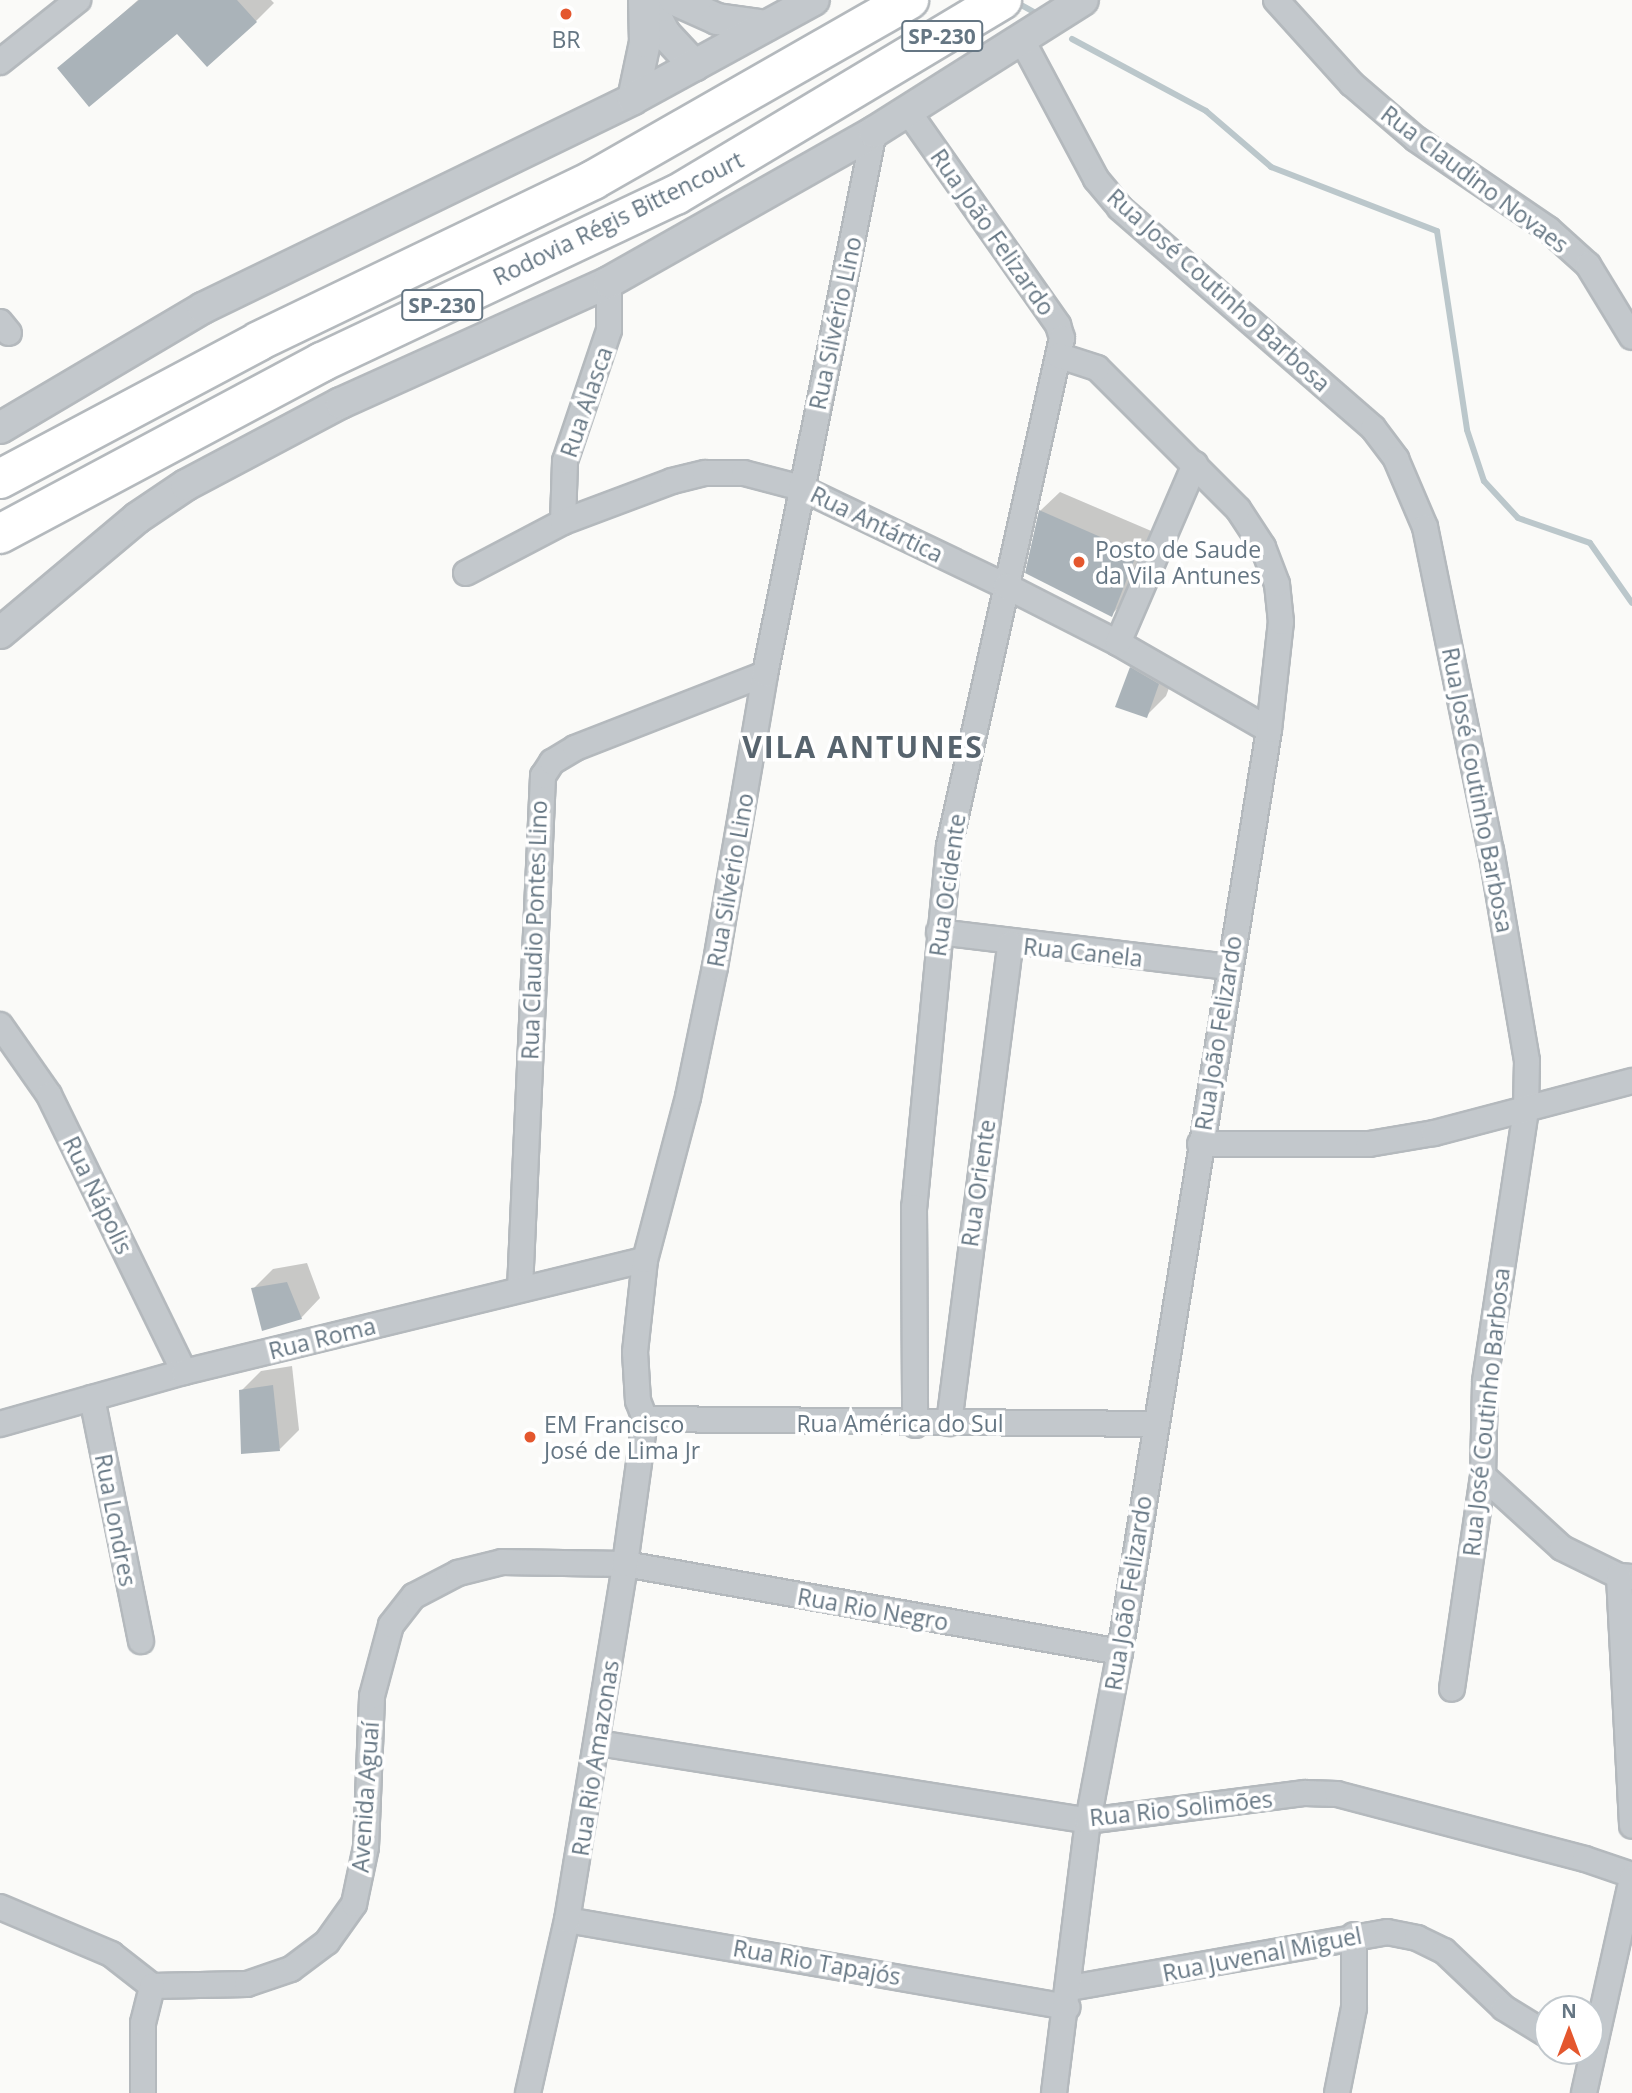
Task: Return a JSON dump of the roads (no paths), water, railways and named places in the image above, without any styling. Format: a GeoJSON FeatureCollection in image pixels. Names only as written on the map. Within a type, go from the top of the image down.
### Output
{"type":"FeatureCollection","features":[{"type":"Feature","properties":{"kind":"highway","name":"Rodovia Régis Bittencourt"},"geometry":{"type":"LineString","coordinates":[[0,479],[259,341],[593,180],[909,0]]}},
{"type":"Feature","properties":{"kind":"highway","name":"Rodovia Régis Bittencourt"},"geometry":{"type":"LineString","coordinates":[[0,534],[322,362],[676,194],[1002,0]]}},
{"type":"Feature","properties":{"kind":"street"},"geometry":{"type":"LineString","coordinates":[[0,62],[78,0]]}},
{"type":"Feature","properties":{"kind":"street"},"geometry":{"type":"LineString","coordinates":[[645,0],[666,35],[695,66]]}},
{"type":"Feature","properties":{"kind":"street"},"geometry":{"type":"LineString","coordinates":[[633,99],[645,42],[645,0]]}},
{"type":"Feature","properties":{"kind":"street"},"geometry":{"type":"LineString","coordinates":[[675,0],[694,12],[765,26]]}},
{"type":"Feature","properties":{"kind":"street"},"geometry":{"type":"LineString","coordinates":[[0,428],[202,308],[633,99],[814,0]]}},
{"type":"Feature","properties":{"kind":"street"},"geometry":{"type":"LineString","coordinates":[[0,633],[137,518],[187,485],[341,403],[609,282],[874,132],[1023,42],[1083,0]]}},
{"type":"Feature","properties":{"kind":"street","name":"Rua Claudino Novaes"},"geometry":{"type":"LineString","coordinates":[[1276,0],[1352,84],[1407,131],[1548,229],[1588,265],[1632,337]]}},
{"type":"Feature","properties":{"kind":"street","name":"Rua José Coutinho Barbosa"},"geometry":{"type":"LineString","coordinates":[[1023,42],[1096,179],[1120,208],[1281,343],[1373,428],[1396,459],[1425,527],[1516,984],[1527,1061],[1525,1110],[1493,1307],[1485,1382],[1483,1476],[1452,1689]]}},
{"type":"Feature","properties":{"kind":"street","name":"Rua João Felizardo"},"geometry":{"type":"LineString","coordinates":[[907,110],[1058,325],[1059,356],[1097,368],[1238,509],[1263,547],[1277,584],[1281,622],[1269,730],[1120,1652],[1088,1821],[1054,2093]]}},
{"type":"Feature","properties":{"kind":"street","name":"Rua Silvério Lino"},"geometry":{"type":"LineString","coordinates":[[645,1419],[638,1401],[635,1352],[645,1261],[707,1006],[765,674],[874,132]]}},
{"type":"Feature","properties":{"kind":"street","name":"Rua Alasca"},"geometry":{"type":"LineString","coordinates":[[563,522],[565,461],[609,330],[609,282]]}},
{"type":"Feature","properties":{"kind":"street","name":"Rua Ocidente"},"geometry":{"type":"LineString","coordinates":[[915,1424],[914,1207],[949,846],[1059,356]]}},
{"type":"Feature","properties":{"kind":"street"},"geometry":{"type":"LineString","coordinates":[[1118,643],[1195,464]]}},
{"type":"Feature","properties":{"kind":"street","name":"Rua Antártica"},"geometry":{"type":"LineString","coordinates":[[466,573],[563,522],[705,473],[744,473],[802,488],[1006,586],[1118,643],[1269,730]]}},
{"type":"Feature","properties":{"kind":"street","name":"Rua Claudio Pontes Lino"},"geometry":{"type":"LineString","coordinates":[[520,1289],[542,776],[552,761],[575,748],[765,674]]}},
{"type":"Feature","properties":{"kind":"street","name":"Rua Canela"},"geometry":{"type":"LineString","coordinates":[[939,932],[1010,944],[1229,967]]}},
{"type":"Feature","properties":{"kind":"street","name":"Rua Oriente"},"geometry":{"type":"LineString","coordinates":[[949,1423],[1010,944]]}},
{"type":"Feature","properties":{"kind":"street","name":"Rua Nápolis"},"geometry":{"type":"LineString","coordinates":[[0,1024],[49,1095],[184,1372]]}},
{"type":"Feature","properties":{"kind":"street"},"geometry":{"type":"LineString","coordinates":[[1200,1144],[1369,1144],[1525,1110],[1632,1081]]}},
{"type":"Feature","properties":{"kind":"street","name":"Rua Roma"},"geometry":{"type":"LineString","coordinates":[[0,1423],[184,1372],[645,1261]]}},
{"type":"Feature","properties":{"kind":"street","name":"Rua Londres"},"geometry":{"type":"LineString","coordinates":[[92,1398],[141,1641]]}},
{"type":"Feature","properties":{"kind":"street","name":"Rua América do Sul"},"geometry":{"type":"LineString","coordinates":[[645,1419],[915,1424],[1155,1424]]}},
{"type":"Feature","properties":{"kind":"street","name":"Rua Rio Amazonas"},"geometry":{"type":"LineString","coordinates":[[535,2092],[598,1743],[645,1419]]}},
{"type":"Feature","properties":{"kind":"street"},"geometry":{"type":"LineString","coordinates":[[1483,1476],[1562,1548],[1626,1577],[1632,1826]]}},
{"type":"Feature","properties":{"kind":"street","name":"Avenida Aguaí"},"geometry":{"type":"LineString","coordinates":[[152,1986],[247,1984],[291,1969],[327,1942],[354,1904],[366,1847],[378,1663],[391,1625],[415,1597],[458,1573],[502,1562],[625,1564]]}},
{"type":"Feature","properties":{"kind":"street","name":"Rua Rio Negro"},"geometry":{"type":"LineString","coordinates":[[625,1564],[1120,1652]]}},
{"type":"Feature","properties":{"kind":"street","name":"Rua Rio Solimões"},"geometry":{"type":"LineString","coordinates":[[598,1743],[1088,1821],[1305,1793],[1337,1794],[1584,1858],[1632,1877]]}},
{"type":"Feature","properties":{"kind":"street"},"geometry":{"type":"LineString","coordinates":[[1604,1999],[1632,1877]]}},
{"type":"Feature","properties":{"kind":"street"},"geometry":{"type":"LineString","coordinates":[[0,1907],[111,1954],[152,1986],[143,2023],[143,2093]]}},
{"type":"Feature","properties":{"kind":"street","name":"Rua Rio Tapajós"},"geometry":{"type":"LineString","coordinates":[[567,1920],[1068,1997]]}},
{"type":"Feature","properties":{"kind":"street","name":"Rua Juvenal Miguel"},"geometry":{"type":"LineString","coordinates":[[1068,1997],[1354,1935],[1397,1934],[1444,1951],[1504,2008],[1534,2026]]}},
{"type":"Feature","properties":{"kind":"street"},"geometry":{"type":"LineString","coordinates":[[1336,2093],[1354,2008],[1354,1935]]}},
{"type":"Feature","properties":{"kind":"street"},"geometry":{"type":"LineString","coordinates":[[1584,2093],[1589,2065]]}},
{"type":"Feature","properties":{"kind":"waterway"},"geometry":{"type":"LineString","coordinates":[[1014,1],[1037,14]]}},
{"type":"Feature","properties":{"kind":"waterway"},"geometry":{"type":"LineString","coordinates":[[1072,39],[1206,111],[1271,167],[1437,231],[1467,430],[1484,481],[1518,518],[1590,543],[1632,603]]}},
{"type":"Feature","properties":{"kind":"place","name":"BR"},"geometry":{"type":"Point","coordinates":[566,14]}},
{"type":"Feature","properties":{"kind":"place","name":"Posto de Saude da Vila Antunes"},"geometry":{"type":"Point","coordinates":[1079,562]}},
{"type":"Feature","properties":{"kind":"place","name":"EM Francisco José de Lima Jr"},"geometry":{"type":"Point","coordinates":[530,1437]}},
{"type":"Feature","properties":{"kind":"district","name":"VILA ANTUNES"},"geometry":{"type":"Point","coordinates":[863,747]}}]}
